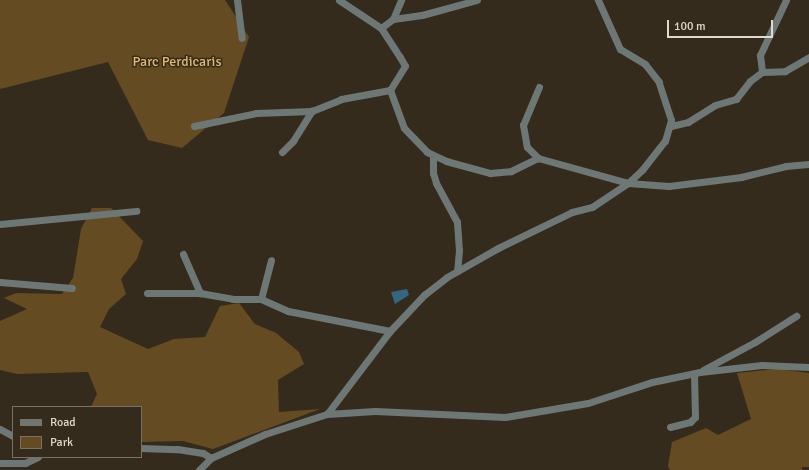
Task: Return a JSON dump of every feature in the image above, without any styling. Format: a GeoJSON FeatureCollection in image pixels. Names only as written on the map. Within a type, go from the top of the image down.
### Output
{"type":"FeatureCollection","features":[{"type":"Feature","properties":{"kind":"street"},"geometry":{"type":"LineString","coordinates":[[237,0],[242,38]]}},
{"type":"Feature","properties":{"kind":"street"},"geometry":{"type":"LineString","coordinates":[[194,126],[256,113],[312,111],[341,99],[390,90],[405,66],[381,28],[339,0]]}},
{"type":"Feature","properties":{"kind":"street"},"geometry":{"type":"LineString","coordinates":[[393,19],[401,0]]}},
{"type":"Feature","properties":{"kind":"street"},"geometry":{"type":"LineString","coordinates":[[381,28],[393,19],[422,15],[477,0]]}},
{"type":"Feature","properties":{"kind":"street"},"geometry":{"type":"LineString","coordinates":[[327,414],[390,331],[424,295],[456,271],[572,212],[592,207],[628,183],[658,151],[669,135],[671,126],[669,110],[655,75],[642,62],[620,49],[598,0]]}},
{"type":"Feature","properties":{"kind":"street"},"geometry":{"type":"LineString","coordinates":[[762,72],[760,55],[786,0]]}},
{"type":"Feature","properties":{"kind":"street"},"geometry":{"type":"LineString","coordinates":[[671,126],[688,122],[715,105],[736,99],[750,81],[762,72],[785,71],[809,57]]}},
{"type":"Feature","properties":{"kind":"street"},"geometry":{"type":"LineString","coordinates":[[539,87],[523,125],[527,147],[538,158],[628,183],[669,186],[741,177],[786,166],[809,164]]}},
{"type":"Feature","properties":{"kind":"street"},"geometry":{"type":"LineString","coordinates":[[390,90],[404,128],[433,156],[482,172],[498,174],[519,168],[538,158]]}},
{"type":"Feature","properties":{"kind":"street"},"geometry":{"type":"LineString","coordinates":[[282,152],[293,141],[312,111]]}},
{"type":"Feature","properties":{"kind":"street"},"geometry":{"type":"LineString","coordinates":[[433,156],[433,173],[436,183],[457,222],[459,250],[456,271]]}},
{"type":"Feature","properties":{"kind":"street"},"geometry":{"type":"LineString","coordinates":[[0,224],[136,211]]}},
{"type":"Feature","properties":{"kind":"street"},"geometry":{"type":"LineString","coordinates":[[183,254],[200,293]]}},
{"type":"Feature","properties":{"kind":"street"},"geometry":{"type":"LineString","coordinates":[[261,299],[271,260]]}},
{"type":"Feature","properties":{"kind":"street"},"geometry":{"type":"LineString","coordinates":[[0,282],[72,288]]}},
{"type":"Feature","properties":{"kind":"street"},"geometry":{"type":"LineString","coordinates":[[147,293],[200,293],[233,298],[261,299],[288,310],[390,331]]}},
{"type":"Feature","properties":{"kind":"street"},"geometry":{"type":"LineString","coordinates":[[697,373],[755,342],[796,316]]}},
{"type":"Feature","properties":{"kind":"street"},"geometry":{"type":"LineString","coordinates":[[199,470],[211,458],[265,434],[327,414],[369,410],[505,417],[588,403],[652,382],[697,373],[762,365],[809,367]]}},
{"type":"Feature","properties":{"kind":"street"},"geometry":{"type":"LineString","coordinates":[[670,427],[690,422],[695,417],[697,373]]}},
{"type":"Feature","properties":{"kind":"street"},"geometry":{"type":"LineString","coordinates":[[0,429],[12,435]]}},
{"type":"Feature","properties":{"kind":"street"},"geometry":{"type":"LineString","coordinates":[[142,448],[177,449],[203,453],[211,458]]}},
{"type":"Feature","properties":{"kind":"street"},"geometry":{"type":"LineString","coordinates":[[0,463],[25,463],[36,458]]}},
{"type":"Feature","properties":{"kind":"green space","name":"Parc Perdicaris"},"geometry":{"type":"Polygon","coordinates":[[[0,0],[225,0],[249,37],[224,113],[182,148],[148,140],[108,62],[0,89],[0,0]]]}},
{"type":"Feature","properties":{"kind":"green space"},"geometry":{"type":"Polygon","coordinates":[[[92,208],[111,208],[143,241],[137,259],[121,279],[126,294],[109,309],[100,327],[148,349],[174,339],[205,337],[220,306],[239,303],[255,324],[276,333],[299,352],[304,364],[278,380],[279,412],[320,409],[213,449],[183,441],[142,442],[142,406],[91,406],[97,394],[88,372],[17,374],[0,370],[0,321],[27,309],[4,298],[16,293],[62,294],[73,278],[81,229],[92,208]]]}},
{"type":"Feature","properties":{"kind":"green space"},"geometry":{"type":"Polygon","coordinates":[[[777,369],[809,373],[809,467],[802,467],[802,470],[670,470],[668,466],[672,442],[706,428],[718,435],[751,419],[737,373],[777,369]]]}},
{"type":"Feature","properties":{"kind":"water"},"geometry":{"type":"Polygon","coordinates":[[[407,289],[409,295],[395,304],[391,292],[407,289]]]}}]}
